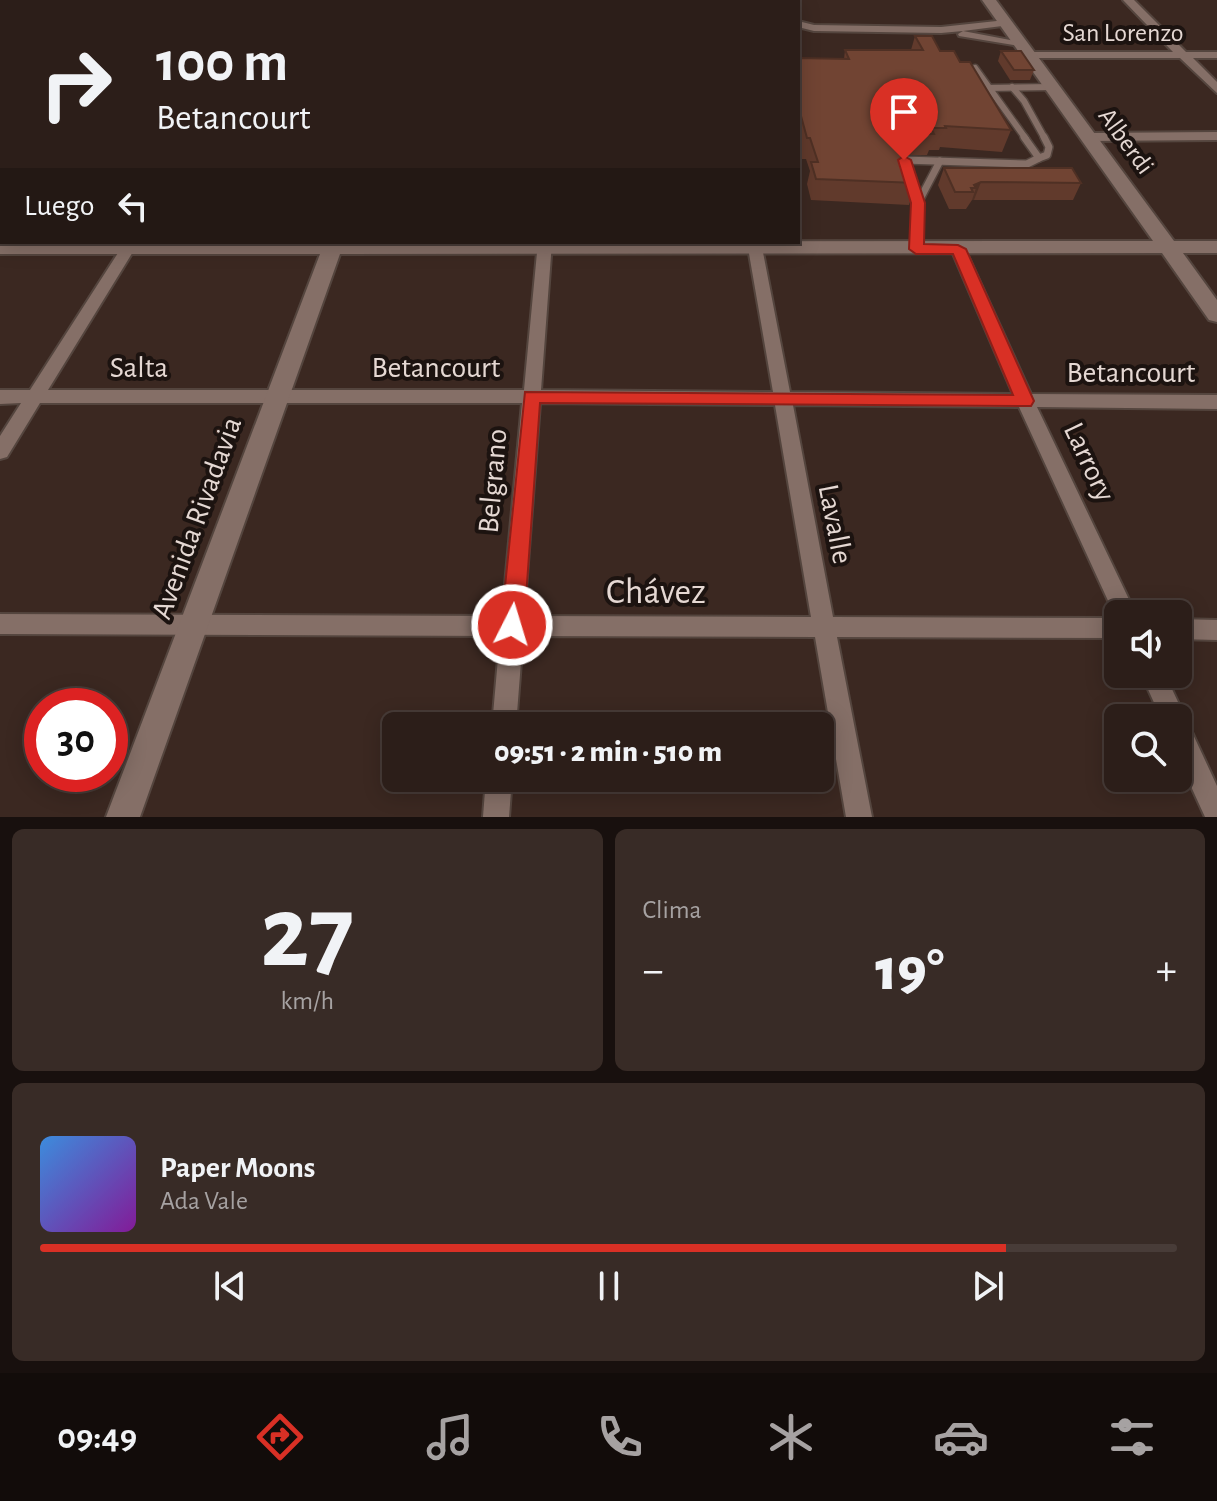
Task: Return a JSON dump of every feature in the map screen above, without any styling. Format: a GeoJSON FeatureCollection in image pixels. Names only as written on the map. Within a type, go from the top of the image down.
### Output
{"type":"FeatureCollection","features":[{"type":"Feature","properties":{"kind":"main road","name":"Alberdi"},"geometry":{"type":"LineString","coordinates":[[989,0],[1217,315]]}},
{"type":"Feature","properties":{"kind":"main road"},"geometry":{"type":"LineString","coordinates":[[0,248],[130,245],[916,249],[1217,247]]}},
{"type":"Feature","properties":{"kind":"main road","name":"Avenida Rivadavia"},"geometry":{"type":"LineString","coordinates":[[123,817],[332,246]]}},
{"type":"Feature","properties":{"kind":"street"},"geometry":{"type":"LineString","coordinates":[[1128,0],[1217,89]]}},
{"type":"Feature","properties":{"kind":"street"},"geometry":{"type":"LineString","coordinates":[[800,24],[814,28],[941,30],[1006,23]]}},
{"type":"Feature","properties":{"kind":"street"},"geometry":{"type":"LineString","coordinates":[[800,32],[814,28]]}},
{"type":"Feature","properties":{"kind":"street","name":"San Lorenzo"},"geometry":{"type":"LineString","coordinates":[[941,30],[1026,50],[1217,55]]}},
{"type":"Feature","properties":{"kind":"street"},"geometry":{"type":"LineString","coordinates":[[1089,137],[1217,136]]}},
{"type":"Feature","properties":{"kind":"street"},"geometry":{"type":"LineString","coordinates":[[0,452],[130,245]]}},
{"type":"Feature","properties":{"kind":"street","name":"Belgrano"},"geometry":{"type":"LineString","coordinates":[[505,712],[545,246]]}},
{"type":"Feature","properties":{"kind":"street","name":"Lavalle"},"geometry":{"type":"LineString","coordinates":[[754,246],[859,817]]}},
{"type":"Feature","properties":{"kind":"street","name":"Larrory"},"geometry":{"type":"LineString","coordinates":[[958,249],[1118,600]]}},
{"type":"Feature","properties":{"kind":"street","name":"Salta"},"geometry":{"type":"LineString","coordinates":[[0,397],[278,395]]}},
{"type":"Feature","properties":{"kind":"street","name":"Betancourt"},"geometry":{"type":"LineString","coordinates":[[278,395],[1217,402]]}},
{"type":"Feature","properties":{"kind":"street","name":"Chávez"},"geometry":{"type":"LineString","coordinates":[[0,624],[1104,628]]}},
{"type":"Feature","properties":{"kind":"street"},"geometry":{"type":"LineString","coordinates":[[1192,629],[1217,630]]}},
{"type":"Feature","properties":{"kind":"street"},"geometry":{"type":"LineString","coordinates":[[1192,761],[1217,815]]}},
{"type":"Feature","properties":{"kind":"street"},"geometry":{"type":"LineString","coordinates":[[496,817],[498,792]]}},
{"type":"Feature","properties":{"kind":"lane"},"geometry":{"type":"LineString","coordinates":[[975,68],[1039,158]]}},
{"type":"Feature","properties":{"kind":"lane"},"geometry":{"type":"LineString","coordinates":[[916,249],[918,203],[902,161],[1027,164],[1047,155],[1049,147],[1012,87]]}},
{"type":"Feature","properties":{"kind":"lane"},"geometry":{"type":"LineString","coordinates":[[987,88],[1052,87]]}},
{"type":"Feature","properties":{"kind":"lane"},"geometry":{"type":"LineString","coordinates":[[918,203],[940,161]]}},
{"type":"Feature","properties":{"kind":"building"},"geometry":{"type":"Polygon","coordinates":[[[915,36],[932,36],[940,51],[954,51],[960,62],[970,62],[1011,130],[945,126],[931,128],[934,134],[908,133],[897,136],[916,183],[816,179],[811,162],[818,162],[800,112],[800,58],[849,59],[845,50],[923,50],[915,36]]]}},
{"type":"Feature","properties":{"kind":"building"},"geometry":{"type":"Polygon","coordinates":[[[1001,51],[1021,51],[1034,70],[1014,70],[1001,51]]]}},
{"type":"Feature","properties":{"kind":"building"},"geometry":{"type":"Polygon","coordinates":[[[944,168],[1072,168],[1081,183],[981,182],[974,185],[976,188],[971,188],[973,192],[955,192],[944,168]]]}},
{"type":"Feature","properties":{"kind":"route"},"geometry":{"type":"LineString","coordinates":[[512,625],[532,397],[1025,401],[958,249],[916,249],[918,203],[902,162],[904,160]]}}]}
